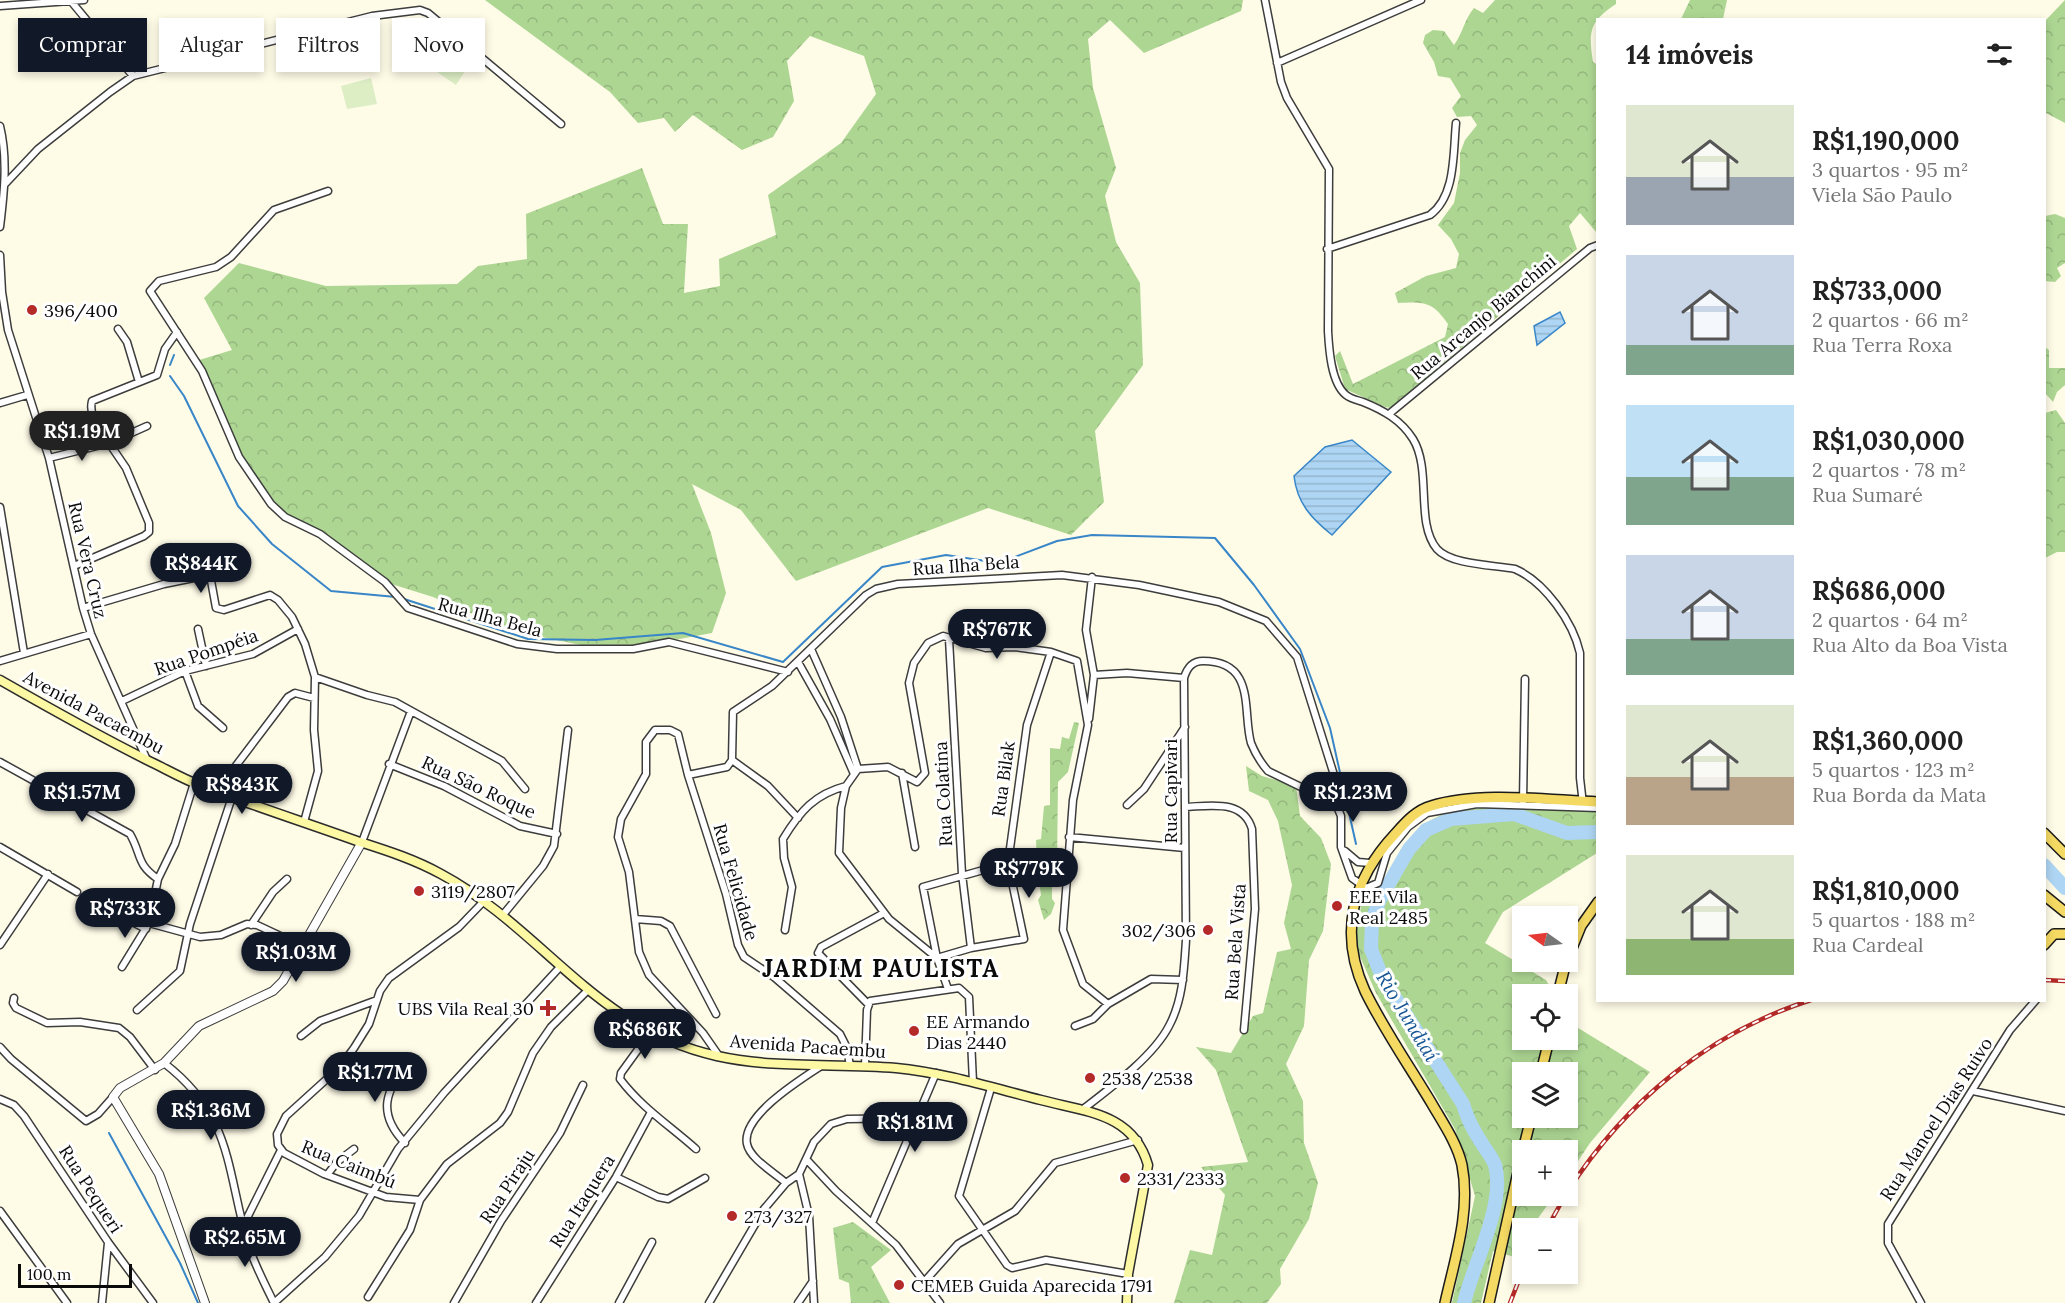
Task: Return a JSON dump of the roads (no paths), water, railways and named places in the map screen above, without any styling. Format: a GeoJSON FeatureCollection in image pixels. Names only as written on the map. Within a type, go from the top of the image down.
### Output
{"type":"FeatureCollection","features":[{"type":"Feature","properties":{"kind":"main road","name":"Avenida Pacaembu"},"geometry":{"type":"LineString","coordinates":[[0,680],[89,732],[194,783],[404,856],[434,870],[484,901],[587,991],[666,1041],[719,1056],[767,1063],[865,1066],[936,1073],[1082,1110],[1121,1124],[1138,1140]]}},
{"type":"Feature","properties":{"kind":"main road"},"geometry":{"type":"LineString","coordinates":[[1445,1303],[1465,1213],[1466,1197],[1461,1163],[1449,1132],[1366,992],[1355,965],[1351,943],[1351,922],[1360,885],[1370,863],[1410,818],[1429,806],[1472,798],[1523,803],[1596,802]]}},
{"type":"Feature","properties":{"kind":"main road"},"geometry":{"type":"LineString","coordinates":[[2046,836],[2065,854]]}},
{"type":"Feature","properties":{"kind":"main road"},"geometry":{"type":"LineString","coordinates":[[2046,897],[2065,912]]}},
{"type":"Feature","properties":{"kind":"main road"},"geometry":{"type":"LineString","coordinates":[[1578,933],[1596,905]]}},
{"type":"Feature","properties":{"kind":"main road"},"geometry":{"type":"LineString","coordinates":[[2046,943],[2054,934],[2065,934]]}},
{"type":"Feature","properties":{"kind":"main road"},"geometry":{"type":"LineString","coordinates":[[1127,1303],[1128,1274],[1148,1175],[1143,1149],[1138,1140]]}},
{"type":"Feature","properties":{"kind":"main road"},"geometry":{"type":"LineString","coordinates":[[1489,1303],[1512,1201]]}},
{"type":"Feature","properties":{"kind":"street"},"geometry":{"type":"LineString","coordinates":[[0,6],[84,0]]}},
{"type":"Feature","properties":{"kind":"street"},"geometry":{"type":"LineString","coordinates":[[1264,0],[1287,98],[1329,169],[1326,249],[1329,348],[1338,383],[1344,394],[1351,399],[1389,414],[1413,439],[1423,471],[1429,534],[1437,550],[1448,556],[1525,573],[1564,613],[1576,635],[1580,653],[1580,778],[1583,804],[1596,807]]}},
{"type":"Feature","properties":{"kind":"street"},"geometry":{"type":"LineString","coordinates":[[1277,63],[1421,0]]}},
{"type":"Feature","properties":{"kind":"street"},"geometry":{"type":"LineString","coordinates":[[71,1],[133,76]]}},
{"type":"Feature","properties":{"kind":"street"},"geometry":{"type":"LineString","coordinates":[[5,184],[38,149],[133,76],[372,16],[420,10],[428,13],[561,124]]}},
{"type":"Feature","properties":{"kind":"street"},"geometry":{"type":"LineString","coordinates":[[1326,249],[1430,215],[1440,208],[1449,187],[1456,123]]}},
{"type":"Feature","properties":{"kind":"street"},"geometry":{"type":"LineString","coordinates":[[0,126],[4,143],[5,184],[0,227]]}},
{"type":"Feature","properties":{"kind":"street","name":"Rua Ilha Bela"},"geometry":{"type":"LineString","coordinates":[[328,191],[274,210],[231,257],[216,267],[159,281],[150,291],[202,371],[239,456],[271,504],[285,517],[320,534],[385,582],[408,608],[517,644],[557,649],[633,649],[669,642],[788,672],[866,595],[876,589],[898,584],[1038,575],[1092,577],[1219,603],[1266,621],[1297,657],[1334,775],[1336,804],[1341,816],[1341,847],[1351,876],[1360,885]]}},
{"type":"Feature","properties":{"kind":"street","name":"Rua Arcanjo Bianchini"},"geometry":{"type":"LineString","coordinates":[[1389,414],[1590,248],[1596,246]]}},
{"type":"Feature","properties":{"kind":"street","name":"Rua Vera Cruz"},"geometry":{"type":"LineString","coordinates":[[0,255],[5,314],[27,395],[49,458],[90,634],[147,760]]}},
{"type":"Feature","properties":{"kind":"street"},"geometry":{"type":"LineString","coordinates":[[0,302],[5,314]]}},
{"type":"Feature","properties":{"kind":"street"},"geometry":{"type":"LineString","coordinates":[[118,329],[127,342],[140,382]]}},
{"type":"Feature","properties":{"kind":"street"},"geometry":{"type":"LineString","coordinates":[[74,566],[144,536],[148,532],[149,523],[126,468],[93,418],[90,409],[92,401],[157,375],[165,349],[177,332]]}},
{"type":"Feature","properties":{"kind":"street"},"geometry":{"type":"LineString","coordinates":[[0,403],[27,395]]}},
{"type":"Feature","properties":{"kind":"street"},"geometry":{"type":"LineString","coordinates":[[49,458],[109,443],[147,426]]}},
{"type":"Feature","properties":{"kind":"street"},"geometry":{"type":"LineString","coordinates":[[0,507],[24,653]]}},
{"type":"Feature","properties":{"kind":"street"},"geometry":{"type":"LineString","coordinates":[[83,608],[164,584],[228,571]]}},
{"type":"Feature","properties":{"kind":"street"},"geometry":{"type":"LineString","coordinates":[[210,575],[216,608],[224,610],[270,595],[284,606],[298,629],[315,677],[318,771],[304,822]]}},
{"type":"Feature","properties":{"kind":"street"},"geometry":{"type":"LineString","coordinates":[[1092,577],[1086,630],[1094,675],[1088,725],[1072,800],[1063,930],[1083,984],[1108,1004]]}},
{"type":"Feature","properties":{"kind":"street"},"geometry":{"type":"LineString","coordinates":[[198,629],[206,666]]}},
{"type":"Feature","properties":{"kind":"street","name":"Rua Pompéia"},"geometry":{"type":"LineString","coordinates":[[122,701],[185,671],[254,654],[298,629]]}},
{"type":"Feature","properties":{"kind":"street"},"geometry":{"type":"LineString","coordinates":[[0,661],[90,634]]}},
{"type":"Feature","properties":{"kind":"street"},"geometry":{"type":"LineString","coordinates":[[937,958],[884,913],[839,853],[846,786],[856,771],[888,767],[917,782],[925,773],[909,683],[914,663],[928,643],[936,637],[986,648],[1015,647],[1052,652],[1077,661],[1088,725]]}},
{"type":"Feature","properties":{"kind":"street","name":"Rua Colatina"},"geometry":{"type":"LineString","coordinates":[[949,639],[962,874],[971,948]]}},
{"type":"Feature","properties":{"kind":"street"},"geometry":{"type":"LineString","coordinates":[[811,649],[841,717],[856,771]]}},
{"type":"Feature","properties":{"kind":"street","name":"Rua Bilak"},"geometry":{"type":"LineString","coordinates":[[971,948],[1024,939],[1008,862],[1027,724],[1052,652]]}},
{"type":"Feature","properties":{"kind":"street"},"geometry":{"type":"LineString","coordinates":[[1094,675],[1127,673],[1184,678],[1191,665],[1197,661],[1209,661],[1234,672],[1248,698],[1251,742],[1260,763],[1268,771],[1336,804]]}},
{"type":"Feature","properties":{"kind":"street"},"geometry":{"type":"LineString","coordinates":[[798,662],[856,771]]}},
{"type":"Feature","properties":{"kind":"street"},"geometry":{"type":"LineString","coordinates":[[185,671],[198,706],[223,728]]}},
{"type":"Feature","properties":{"kind":"street"},"geometry":{"type":"LineString","coordinates":[[688,775],[727,767],[732,760],[733,712],[788,672]]}},
{"type":"Feature","properties":{"kind":"street"},"geometry":{"type":"LineString","coordinates":[[315,677],[395,702],[502,761],[525,789]]}},
{"type":"Feature","properties":{"kind":"street","name":"Rua Capivari"},"geometry":{"type":"LineString","coordinates":[[1082,1110],[1160,1041],[1173,1017],[1183,980],[1184,678]]}},
{"type":"Feature","properties":{"kind":"street"},"geometry":{"type":"LineString","coordinates":[[1360,885],[1372,888],[1378,883],[1387,853],[1408,827],[1427,813],[1477,804],[1523,803],[1524,679]]}},
{"type":"Feature","properties":{"kind":"street"},"geometry":{"type":"LineString","coordinates":[[216,792],[288,697],[295,693],[314,698]]}},
{"type":"Feature","properties":{"kind":"street"},"geometry":{"type":"LineString","coordinates":[[0,1047],[11,1059],[86,1121],[98,1114],[120,1088],[164,1063],[199,1026],[273,991],[283,981],[304,947],[362,842],[389,764],[411,711]]}},
{"type":"Feature","properties":{"kind":"street"},"geometry":{"type":"LineString","coordinates":[[1127,805],[1144,789],[1185,726]]}},
{"type":"Feature","properties":{"kind":"street"},"geometry":{"type":"LineString","coordinates":[[502,916],[550,855],[557,834],[568,730]]}},
{"type":"Feature","properties":{"kind":"street","name":"Rua Felicidade"},"geometry":{"type":"LineString","coordinates":[[635,920],[629,872],[618,837],[621,819],[646,774],[647,737],[655,730],[670,730],[678,734],[688,775],[726,894],[738,945],[744,957],[774,977],[840,1034],[847,1048],[850,1066]]}},
{"type":"Feature","properties":{"kind":"street"},"geometry":{"type":"LineString","coordinates":[[732,760],[768,786],[798,818]]}},
{"type":"Feature","properties":{"kind":"street"},"geometry":{"type":"LineString","coordinates":[[0,762],[85,811],[122,828],[133,839],[145,870],[158,879]]}},
{"type":"Feature","properties":{"kind":"street","name":"Rua São Roque"},"geometry":{"type":"LineString","coordinates":[[389,764],[444,786],[520,826],[557,834]]}},
{"type":"Feature","properties":{"kind":"street"},"geometry":{"type":"LineString","coordinates":[[902,773],[915,847]]}},
{"type":"Feature","properties":{"kind":"street"},"geometry":{"type":"LineString","coordinates":[[122,967],[148,926],[158,879],[175,844],[194,783]]}},
{"type":"Feature","properties":{"kind":"street"},"geometry":{"type":"LineString","coordinates":[[785,930],[792,887],[782,844],[798,818],[822,793],[846,786]]}},
{"type":"Feature","properties":{"kind":"street"},"geometry":{"type":"LineString","coordinates":[[137,1010],[180,971],[188,935],[232,797]]}},
{"type":"Feature","properties":{"kind":"street","name":"Rua Bela Vista"},"geometry":{"type":"LineString","coordinates":[[1185,807],[1216,805],[1239,808],[1249,818],[1252,830],[1255,909],[1244,1030]]}},
{"type":"Feature","properties":{"kind":"street"},"geometry":{"type":"LineString","coordinates":[[1069,837],[1185,848]]}},
{"type":"Feature","properties":{"kind":"street"},"geometry":{"type":"LineString","coordinates":[[1341,847],[1358,862],[1370,863]]}},
{"type":"Feature","properties":{"kind":"street"},"geometry":{"type":"LineString","coordinates":[[0,848],[76,892]]}},
{"type":"Feature","properties":{"kind":"street"},"geometry":{"type":"LineString","coordinates":[[948,989],[937,958],[923,887],[1008,862]]}},
{"type":"Feature","properties":{"kind":"street"},"geometry":{"type":"LineString","coordinates":[[1351,876],[1358,862]]}},
{"type":"Feature","properties":{"kind":"street"},"geometry":{"type":"LineString","coordinates":[[0,945],[48,874]]}},
{"type":"Feature","properties":{"kind":"street"},"geometry":{"type":"LineString","coordinates":[[251,925],[273,892],[287,879]]}},
{"type":"Feature","properties":{"kind":"street","name":"Rua Caimbú"},"geometry":{"type":"LineString","coordinates":[[420,1200],[399,1200],[327,1176],[281,1150],[277,1134],[280,1123],[340,1067],[369,1024],[376,1000],[389,978],[459,927],[484,901]]}},
{"type":"Feature","properties":{"kind":"street"},"geometry":{"type":"LineString","coordinates":[[106,909],[148,926],[188,935],[212,937],[251,925],[264,927],[304,947]]}},
{"type":"Feature","properties":{"kind":"street"},"geometry":{"type":"LineString","coordinates":[[865,1066],[868,1004],[818,953],[821,947],[884,913]]}},
{"type":"Feature","properties":{"kind":"street"},"geometry":{"type":"LineString","coordinates":[[716,1014],[670,926],[662,921],[635,920],[643,968],[703,1033],[719,1056]]}},
{"type":"Feature","properties":{"kind":"street"},"geometry":{"type":"LineString","coordinates":[[937,958],[971,948]]}},
{"type":"Feature","properties":{"kind":"street"},"geometry":{"type":"LineString","coordinates":[[164,1063],[192,1087],[219,1126],[249,1247],[274,1303],[325,1257],[359,1216],[385,1169],[444,1093],[560,967]]}},
{"type":"Feature","properties":{"kind":"street"},"geometry":{"type":"LineString","coordinates":[[1075,1026],[1093,1019],[1108,1004],[1151,979],[1183,980]]}},
{"type":"Feature","properties":{"kind":"street"},"geometry":{"type":"LineString","coordinates":[[868,1004],[879,999],[959,988],[969,997],[973,1082]]}},
{"type":"Feature","properties":{"kind":"street"},"geometry":{"type":"LineString","coordinates":[[368,1297],[410,1230],[420,1200],[447,1164],[500,1123],[508,1112],[533,1053],[551,1028],[587,991]]}},
{"type":"Feature","properties":{"kind":"street"},"geometry":{"type":"LineString","coordinates":[[14,998],[13,1003],[16,1008],[47,1023],[80,1022],[119,1028],[130,1037],[155,1070]]}},
{"type":"Feature","properties":{"kind":"street"},"geometry":{"type":"LineString","coordinates":[[301,1036],[320,1022],[376,1000]]}},
{"type":"Feature","properties":{"kind":"street","name":"Rua Manoel Dias Ruivo"},"geometry":{"type":"LineString","coordinates":[[1921,1303],[1888,1243],[1888,1224],[2020,1018],[2034,1002]]}},
{"type":"Feature","properties":{"kind":"street"},"geometry":{"type":"LineString","coordinates":[[650,1033],[621,1073],[620,1079],[650,1114],[664,1121],[696,1149]]}},
{"type":"Feature","properties":{"kind":"street"},"geometry":{"type":"LineString","coordinates":[[405,1143],[387,1118],[387,1104],[394,1084],[408,1060]]}},
{"type":"Feature","properties":{"kind":"street"},"geometry":{"type":"LineString","coordinates":[[786,1183],[751,1153],[747,1143],[748,1130],[770,1104],[795,1082],[822,1066]]}},
{"type":"Feature","properties":{"kind":"street"},"geometry":{"type":"LineString","coordinates":[[873,1223],[936,1073]]}},
{"type":"Feature","properties":{"kind":"street","name":"Rua Piraju"},"geometry":{"type":"LineString","coordinates":[[454,1303],[501,1221],[560,1132],[583,1085]]}},
{"type":"Feature","properties":{"kind":"street"},"geometry":{"type":"LineString","coordinates":[[991,1088],[959,1196],[1007,1265],[1012,1268],[1046,1260],[1128,1274]]}},
{"type":"Feature","properties":{"kind":"street"},"geometry":{"type":"LineString","coordinates":[[1973,1091],[2065,1111]]}},
{"type":"Feature","properties":{"kind":"street"},"geometry":{"type":"LineString","coordinates":[[113,1097],[159,1174],[205,1303]]}},
{"type":"Feature","properties":{"kind":"street","name":"Rua Pequeri"},"geometry":{"type":"LineString","coordinates":[[0,1099],[14,1105],[24,1116],[108,1242],[153,1303]]}},
{"type":"Feature","properties":{"kind":"street","name":"Rua Itaquera"},"geometry":{"type":"LineString","coordinates":[[537,1302],[616,1177],[650,1114]]}},
{"type":"Feature","properties":{"kind":"street"},"geometry":{"type":"LineString","coordinates":[[709,1303],[764,1209],[786,1183],[798,1174],[814,1142],[831,1124],[847,1119],[917,1118]]}},
{"type":"Feature","properties":{"kind":"street"},"geometry":{"type":"LineString","coordinates":[[924,1282],[950,1251],[1015,1211],[1055,1163],[1138,1140]]}},
{"type":"Feature","properties":{"kind":"street"},"geometry":{"type":"LineString","coordinates":[[327,1176],[337,1162],[354,1149]]}},
{"type":"Feature","properties":{"kind":"street"},"geometry":{"type":"LineString","coordinates":[[244,1224],[281,1150]]}},
{"type":"Feature","properties":{"kind":"street"},"geometry":{"type":"LineString","coordinates":[[807,1160],[836,1191],[896,1245],[940,1303]]}},
{"type":"Feature","properties":{"kind":"street"},"geometry":{"type":"LineString","coordinates":[[798,1174],[809,1216],[814,1303]]}},
{"type":"Feature","properties":{"kind":"street"},"geometry":{"type":"LineString","coordinates":[[616,1177],[658,1197],[668,1199],[705,1178]]}},
{"type":"Feature","properties":{"kind":"street"},"geometry":{"type":"LineString","coordinates":[[0,1211],[67,1303]]}},
{"type":"Feature","properties":{"kind":"street"},"geometry":{"type":"LineString","coordinates":[[102,1303],[108,1242]]}},
{"type":"Feature","properties":{"kind":"street"},"geometry":{"type":"LineString","coordinates":[[619,1303],[652,1242]]}},
{"type":"Feature","properties":{"kind":"street"},"geometry":{"type":"LineString","coordinates":[[798,1303],[813,1280]]}},
{"type":"Feature","properties":{"kind":"water"},"geometry":{"type":"Polygon","coordinates":[[[1560,312],[1565,323],[1537,345],[1534,326],[1560,312]]]}},
{"type":"Feature","properties":{"kind":"water"},"geometry":{"type":"Polygon","coordinates":[[[1352,440],[1391,472],[1332,535],[1306,509],[1298,494],[1294,476],[1325,447],[1352,440]]]}},
{"type":"Feature","properties":{"kind":"waterway"},"geometry":{"type":"LineString","coordinates":[[170,365],[174,355]]}},
{"type":"Feature","properties":{"kind":"waterway"},"geometry":{"type":"LineString","coordinates":[[170,376],[184,396],[238,506],[272,544],[331,591],[396,597]]}},
{"type":"Feature","properties":{"kind":"waterway"},"geometry":{"type":"LineString","coordinates":[[401,598],[528,639],[595,640],[683,633],[783,662],[882,567],[946,555],[999,563],[1057,541],[1092,535],[1215,538],[1254,585],[1300,649],[1330,728],[1356,844]]}},
{"type":"Feature","properties":{"kind":"waterway","name":"Rio Jundiaí"},"geometry":{"type":"LineString","coordinates":[[1464,1303],[1492,1216],[1496,1198],[1495,1165],[1473,1128],[1463,1104],[1382,977],[1371,949],[1372,920],[1380,899],[1409,849],[1426,830],[1451,819],[1514,814],[1567,833],[1596,832]]}},
{"type":"Feature","properties":{"kind":"waterway","name":"Rio Jundiaí"},"geometry":{"type":"LineString","coordinates":[[2046,867],[2065,888]]}},
{"type":"Feature","properties":{"kind":"waterway","name":"Rio Jundiaí"},"geometry":{"type":"LineString","coordinates":[[1369,910],[1372,920]]}},
{"type":"Feature","properties":{"kind":"waterway"},"geometry":{"type":"LineString","coordinates":[[109,1133],[180,1263],[198,1303]]}},
{"type":"Feature","properties":{"kind":"railway"},"geometry":{"type":"LineString","coordinates":[[2046,980],[2065,981]]}},
{"type":"Feature","properties":{"kind":"railway"},"geometry":{"type":"LineString","coordinates":[[1578,1177],[1616,1128],[1673,1074],[1738,1031],[1806,1002]]}},
{"type":"Feature","properties":{"kind":"railway"},"geometry":{"type":"LineString","coordinates":[[1553,1218],[1559,1206]]}},
{"type":"Feature","properties":{"kind":"railway"},"geometry":{"type":"LineString","coordinates":[[1510,1303],[1517,1284]]}},
{"type":"Feature","properties":{"kind":"place","name":"396/400"},"geometry":{"type":"Point","coordinates":[32,310]}},
{"type":"Feature","properties":{"kind":"place","name":"3119/2807"},"geometry":{"type":"Point","coordinates":[419,891]}},
{"type":"Feature","properties":{"kind":"place","name":"EEE Vila Real 2485"},"geometry":{"type":"Point","coordinates":[1337,906]}},
{"type":"Feature","properties":{"kind":"place","name":"302/306"},"geometry":{"type":"Point","coordinates":[1208,930]}},
{"type":"Feature","properties":{"kind":"place","name":"UBS Vila Real 30"},"geometry":{"type":"Point","coordinates":[548,1008]}},
{"type":"Feature","properties":{"kind":"place","name":"EE Armando Dias 2440"},"geometry":{"type":"Point","coordinates":[914,1031]}},
{"type":"Feature","properties":{"kind":"place","name":"2538/2538"},"geometry":{"type":"Point","coordinates":[1090,1078]}},
{"type":"Feature","properties":{"kind":"place","name":"2331/2333"},"geometry":{"type":"Point","coordinates":[1125,1178]}},
{"type":"Feature","properties":{"kind":"place","name":"273/327"},"geometry":{"type":"Point","coordinates":[732,1216]}},
{"type":"Feature","properties":{"kind":"place","name":"CEMEB Guida Aparecida 1791"},"geometry":{"type":"Point","coordinates":[899,1285]}},
{"type":"Feature","properties":{"kind":"district","name":"JARDIM PAULISTA"},"geometry":{"type":"Point","coordinates":[881,968]}}]}
